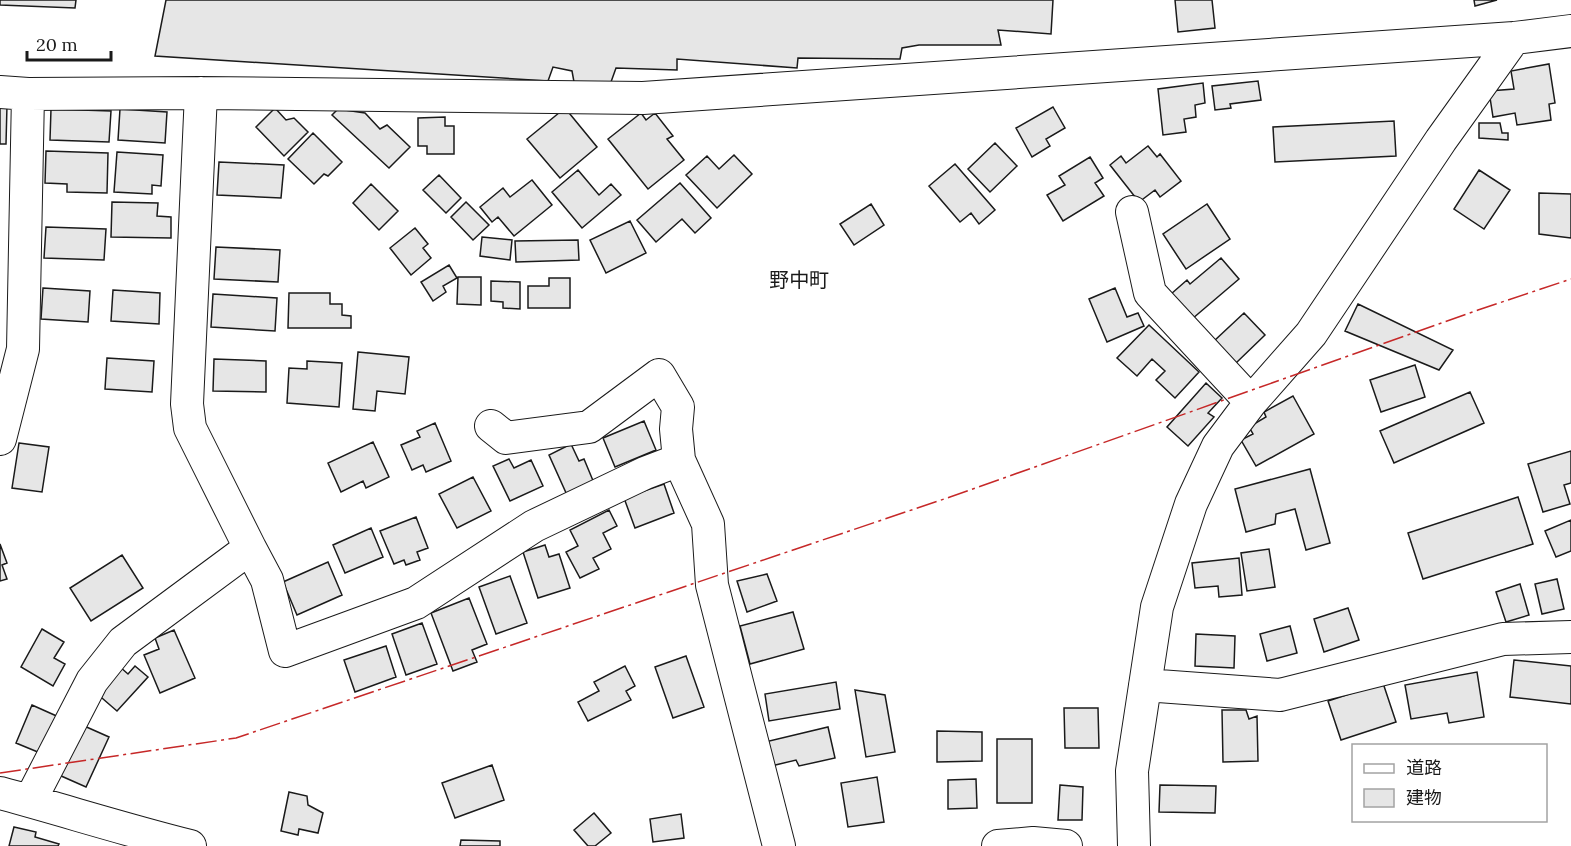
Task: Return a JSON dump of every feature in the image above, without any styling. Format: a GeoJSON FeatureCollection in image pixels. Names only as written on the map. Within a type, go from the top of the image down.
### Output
{"type":"FeatureCollection","features":[{"type":"Feature","properties":{"kind":"street"},"geometry":{"type":"LineString","coordinates":[[0,439],[23,349],[14,93],[643,98],[1514,38],[1571,31]]}},
{"type":"Feature","properties":{"kind":"street"},"geometry":{"type":"LineString","coordinates":[[1134,846],[1132,771],[1157,607],[1191,504],[1218,446],[1251,402],[1311,334],[1441,140],[1514,38]]}},
{"type":"Feature","properties":{"kind":"street"},"geometry":{"type":"LineString","coordinates":[[201,93],[187,404],[190,428],[267,580],[285,651],[416,603],[534,526],[645,473],[679,460]]}},
{"type":"Feature","properties":{"kind":"street"},"geometry":{"type":"LineString","coordinates":[[1132,212],[1150,293],[1251,402]]}},
{"type":"Feature","properties":{"kind":"street"},"geometry":{"type":"LineString","coordinates":[[491,426],[506,438],[589,427],[659,375],[678,408],[676,429],[679,460],[708,524],[712,585],[779,846]]}},
{"type":"Feature","properties":{"kind":"street"},"geometry":{"type":"LineString","coordinates":[[30,801],[92,681],[123,642],[250,548]]}},
{"type":"Feature","properties":{"kind":"street"},"geometry":{"type":"LineString","coordinates":[[1145,685],[1280,695],[1503,639],[1571,637]]}},
{"type":"Feature","properties":{"kind":"street"},"geometry":{"type":"LineString","coordinates":[[0,792],[30,801],[120,837],[190,846]]}},
{"type":"Feature","properties":{"kind":"street"},"geometry":{"type":"LineString","coordinates":[[998,846],[1033,843],[1066,846]]}},
{"type":"Feature","properties":{"kind":"building"},"geometry":{"type":"Polygon","coordinates":[[[0,0],[76,0],[75,8],[0,5],[0,0]]]}},
{"type":"Feature","properties":{"kind":"building"},"geometry":{"type":"Polygon","coordinates":[[[166,0],[1053,0],[1051,34],[998,30],[1001,45],[919,45],[902,48],[900,59],[798,58],[797,68],[677,59],[677,70],[616,68],[611,82],[574,82],[572,71],[553,67],[548,81],[155,56],[166,0]]]}},
{"type":"Feature","properties":{"kind":"building"},"geometry":{"type":"Polygon","coordinates":[[[1175,0],[1212,0],[1215,28],[1178,32],[1175,0]]]}},
{"type":"Feature","properties":{"kind":"building"},"geometry":{"type":"Polygon","coordinates":[[[1474,0],[1497,0],[1475,6],[1474,0]]]}},
{"type":"Feature","properties":{"kind":"building"},"geometry":{"type":"Polygon","coordinates":[[[1549,64],[1555,103],[1549,104],[1551,120],[1517,125],[1515,113],[1493,117],[1489,91],[1514,89],[1511,71],[1549,64]]]}},
{"type":"Feature","properties":{"kind":"building"},"geometry":{"type":"Polygon","coordinates":[[[1258,81],[1261,100],[1230,104],[1231,108],[1215,110],[1212,86],[1258,81]]]}},
{"type":"Feature","properties":{"kind":"building"},"geometry":{"type":"Polygon","coordinates":[[[1203,83],[1205,103],[1195,105],[1196,117],[1184,119],[1186,132],[1163,135],[1158,89],[1203,83]]]}},
{"type":"Feature","properties":{"kind":"building"},"geometry":{"type":"Polygon","coordinates":[[[0,105],[7,105],[6,144],[0,144],[0,105]]]}},
{"type":"Feature","properties":{"kind":"building"},"geometry":{"type":"Polygon","coordinates":[[[1053,107],[1065,128],[1046,139],[1050,146],[1032,157],[1016,128],[1053,107]]]}},
{"type":"Feature","properties":{"kind":"building"},"geometry":{"type":"Polygon","coordinates":[[[275,108],[286,120],[294,118],[308,132],[284,156],[256,127],[275,108]]]}},
{"type":"Feature","properties":{"kind":"building"},"geometry":{"type":"Polygon","coordinates":[[[565,108],[597,147],[560,178],[527,139],[565,108]]]}},
{"type":"Feature","properties":{"kind":"building"},"geometry":{"type":"Polygon","coordinates":[[[51,109],[111,111],[109,142],[50,140],[51,109]]]}},
{"type":"Feature","properties":{"kind":"building"},"geometry":{"type":"Polygon","coordinates":[[[120,109],[167,112],[165,143],[118,140],[120,109]]]}},
{"type":"Feature","properties":{"kind":"building"},"geometry":{"type":"Polygon","coordinates":[[[338,109],[365,113],[380,129],[387,125],[410,147],[389,168],[332,115],[338,109]]]}},
{"type":"Feature","properties":{"kind":"building"},"geometry":{"type":"Polygon","coordinates":[[[641,113],[646,120],[655,113],[673,136],[667,139],[684,160],[648,189],[608,139],[641,113]]]}},
{"type":"Feature","properties":{"kind":"building"},"geometry":{"type":"Polygon","coordinates":[[[445,117],[445,126],[454,126],[454,154],[427,154],[427,146],[418,146],[418,118],[445,117]]]}},
{"type":"Feature","properties":{"kind":"building"},"geometry":{"type":"Polygon","coordinates":[[[1394,121],[1396,156],[1275,162],[1273,127],[1394,121]]]}},
{"type":"Feature","properties":{"kind":"building"},"geometry":{"type":"Polygon","coordinates":[[[1479,123],[1500,123],[1502,133],[1508,133],[1508,140],[1479,138],[1479,123]]]}},
{"type":"Feature","properties":{"kind":"building"},"geometry":{"type":"Polygon","coordinates":[[[313,133],[342,162],[328,176],[324,174],[314,184],[288,159],[313,133]]]}},
{"type":"Feature","properties":{"kind":"building"},"geometry":{"type":"Polygon","coordinates":[[[995,143],[1017,166],[990,192],[968,169],[995,143]]]}},
{"type":"Feature","properties":{"kind":"building"},"geometry":{"type":"Polygon","coordinates":[[[1148,146],[1157,157],[1160,154],[1181,181],[1160,197],[1155,190],[1139,202],[1110,165],[1121,156],[1126,163],[1148,146]]]}},
{"type":"Feature","properties":{"kind":"building"},"geometry":{"type":"Polygon","coordinates":[[[46,151],[108,153],[107,193],[67,192],[67,184],[45,183],[46,151]]]}},
{"type":"Feature","properties":{"kind":"building"},"geometry":{"type":"Polygon","coordinates":[[[117,152],[163,155],[161,186],[152,185],[152,194],[114,192],[117,152]]]}},
{"type":"Feature","properties":{"kind":"building"},"geometry":{"type":"Polygon","coordinates":[[[734,155],[752,174],[717,208],[686,175],[707,156],[719,169],[734,155]]]}},
{"type":"Feature","properties":{"kind":"building"},"geometry":{"type":"Polygon","coordinates":[[[1090,157],[1103,178],[1095,183],[1104,196],[1063,221],[1047,195],[1065,185],[1059,176],[1090,157]]]}},
{"type":"Feature","properties":{"kind":"building"},"geometry":{"type":"Polygon","coordinates":[[[219,162],[284,165],[281,198],[217,195],[219,162]]]}},
{"type":"Feature","properties":{"kind":"building"},"geometry":{"type":"Polygon","coordinates":[[[955,164],[995,210],[979,224],[971,213],[960,222],[929,186],[955,164]]]}},
{"type":"Feature","properties":{"kind":"building"},"geometry":{"type":"Polygon","coordinates":[[[578,170],[599,195],[611,184],[621,195],[582,228],[552,192],[578,170]]]}},
{"type":"Feature","properties":{"kind":"building"},"geometry":{"type":"Polygon","coordinates":[[[1479,170],[1510,190],[1484,229],[1454,209],[1479,170]]]}},
{"type":"Feature","properties":{"kind":"building"},"geometry":{"type":"Polygon","coordinates":[[[439,175],[461,198],[446,213],[423,190],[439,175]]]}},
{"type":"Feature","properties":{"kind":"building"},"geometry":{"type":"Polygon","coordinates":[[[532,180],[552,205],[514,236],[498,217],[492,222],[480,207],[503,188],[510,197],[532,180]]]}},
{"type":"Feature","properties":{"kind":"building"},"geometry":{"type":"Polygon","coordinates":[[[680,183],[711,218],[695,233],[682,219],[656,242],[637,220],[680,183]]]}},
{"type":"Feature","properties":{"kind":"building"},"geometry":{"type":"Polygon","coordinates":[[[371,184],[398,211],[379,230],[353,203],[371,184]]]}},
{"type":"Feature","properties":{"kind":"building"},"geometry":{"type":"Polygon","coordinates":[[[1539,193],[1571,194],[1571,238],[1539,234],[1539,193]]]}},
{"type":"Feature","properties":{"kind":"building"},"geometry":{"type":"Polygon","coordinates":[[[112,202],[158,203],[157,216],[171,217],[171,238],[111,237],[112,202]]]}},
{"type":"Feature","properties":{"kind":"building"},"geometry":{"type":"Polygon","coordinates":[[[466,202],[489,225],[473,240],[451,217],[466,202]]]}},
{"type":"Feature","properties":{"kind":"building"},"geometry":{"type":"Polygon","coordinates":[[[871,204],[884,225],[854,245],[840,224],[871,204]]]}},
{"type":"Feature","properties":{"kind":"building"},"geometry":{"type":"Polygon","coordinates":[[[1207,204],[1230,239],[1186,269],[1163,234],[1207,204]]]}},
{"type":"Feature","properties":{"kind":"building"},"geometry":{"type":"Polygon","coordinates":[[[630,221],[646,253],[606,273],[590,240],[630,221]]]}},
{"type":"Feature","properties":{"kind":"building"},"geometry":{"type":"Polygon","coordinates":[[[46,227],[106,229],[104,260],[44,258],[46,227]]]}},
{"type":"Feature","properties":{"kind":"building"},"geometry":{"type":"Polygon","coordinates":[[[415,228],[428,244],[423,248],[431,258],[411,275],[390,248],[415,228]]]}},
{"type":"Feature","properties":{"kind":"building"},"geometry":{"type":"Polygon","coordinates":[[[482,237],[512,240],[510,260],[480,256],[482,237]]]}},
{"type":"Feature","properties":{"kind":"building"},"geometry":{"type":"Polygon","coordinates":[[[578,240],[579,260],[516,262],[515,241],[578,240]]]}},
{"type":"Feature","properties":{"kind":"building"},"geometry":{"type":"Polygon","coordinates":[[[216,247],[280,250],[278,282],[214,279],[216,247]]]}},
{"type":"Feature","properties":{"kind":"building"},"geometry":{"type":"Polygon","coordinates":[[[1221,258],[1239,279],[1192,319],[1171,294],[1187,280],[1190,284],[1221,258]]]}},
{"type":"Feature","properties":{"kind":"building"},"geometry":{"type":"Polygon","coordinates":[[[449,265],[457,278],[443,286],[446,292],[433,301],[421,282],[449,265]]]}},
{"type":"Feature","properties":{"kind":"building"},"geometry":{"type":"Polygon","coordinates":[[[458,277],[481,277],[481,305],[457,304],[458,277]]]}},
{"type":"Feature","properties":{"kind":"building"},"geometry":{"type":"Polygon","coordinates":[[[549,278],[570,278],[570,308],[528,308],[528,286],[549,286],[549,278]]]}},
{"type":"Feature","properties":{"kind":"building"},"geometry":{"type":"Polygon","coordinates":[[[491,281],[520,282],[520,309],[503,308],[503,302],[491,301],[491,281]]]}},
{"type":"Feature","properties":{"kind":"building"},"geometry":{"type":"Polygon","coordinates":[[[43,288],[90,291],[88,322],[41,319],[43,288]]]}},
{"type":"Feature","properties":{"kind":"building"},"geometry":{"type":"Polygon","coordinates":[[[1115,288],[1127,317],[1138,313],[1144,326],[1107,342],[1089,299],[1115,288]]]}},
{"type":"Feature","properties":{"kind":"building"},"geometry":{"type":"Polygon","coordinates":[[[113,290],[160,293],[159,324],[111,321],[113,290]]]}},
{"type":"Feature","properties":{"kind":"building"},"geometry":{"type":"Polygon","coordinates":[[[289,293],[330,293],[330,304],[342,304],[342,315],[351,316],[351,328],[288,328],[289,293]]]}},
{"type":"Feature","properties":{"kind":"building"},"geometry":{"type":"Polygon","coordinates":[[[213,294],[277,298],[275,331],[211,327],[213,294]]]}},
{"type":"Feature","properties":{"kind":"building"},"geometry":{"type":"Polygon","coordinates":[[[1358,304],[1453,350],[1439,370],[1345,331],[1358,304]]]}},
{"type":"Feature","properties":{"kind":"building"},"geometry":{"type":"Polygon","coordinates":[[[1244,313],[1265,335],[1236,363],[1214,341],[1244,313]]]}},
{"type":"Feature","properties":{"kind":"building"},"geometry":{"type":"Polygon","coordinates":[[[1149,325],[1199,372],[1175,398],[1156,380],[1165,371],[1152,359],[1137,376],[1117,358],[1149,325]]]}},
{"type":"Feature","properties":{"kind":"building"},"geometry":{"type":"Polygon","coordinates":[[[358,352],[409,357],[405,394],[377,391],[375,411],[353,409],[358,352]]]}},
{"type":"Feature","properties":{"kind":"building"},"geometry":{"type":"Polygon","coordinates":[[[107,358],[154,361],[152,392],[105,389],[107,358]]]}},
{"type":"Feature","properties":{"kind":"building"},"geometry":{"type":"Polygon","coordinates":[[[214,359],[266,361],[266,392],[213,391],[214,359]]]}},
{"type":"Feature","properties":{"kind":"building"},"geometry":{"type":"Polygon","coordinates":[[[307,361],[342,363],[339,407],[287,403],[289,368],[307,369],[307,361]]]}},
{"type":"Feature","properties":{"kind":"building"},"geometry":{"type":"Polygon","coordinates":[[[1415,365],[1425,397],[1381,412],[1370,380],[1415,365]]]}},
{"type":"Feature","properties":{"kind":"building"},"geometry":{"type":"Polygon","coordinates":[[[1206,383],[1222,398],[1208,413],[1214,417],[1188,446],[1167,427],[1206,383]]]}},
{"type":"Feature","properties":{"kind":"building"},"geometry":{"type":"Polygon","coordinates":[[[1470,392],[1484,423],[1394,463],[1380,431],[1470,392]]]}},
{"type":"Feature","properties":{"kind":"building"},"geometry":{"type":"Polygon","coordinates":[[[1293,396],[1314,434],[1256,466],[1241,440],[1253,434],[1249,427],[1266,417],[1264,412],[1293,396]]]}},
{"type":"Feature","properties":{"kind":"building"},"geometry":{"type":"Polygon","coordinates":[[[644,421],[656,450],[615,467],[603,438],[644,421]]]}},
{"type":"Feature","properties":{"kind":"building"},"geometry":{"type":"Polygon","coordinates":[[[435,423],[451,461],[426,472],[423,465],[412,470],[401,445],[420,437],[417,431],[435,423]]]}},
{"type":"Feature","properties":{"kind":"building"},"geometry":{"type":"Polygon","coordinates":[[[373,442],[389,477],[366,488],[363,481],[341,492],[328,463],[373,442]]]}},
{"type":"Feature","properties":{"kind":"building"},"geometry":{"type":"Polygon","coordinates":[[[19,443],[49,447],[42,492],[12,488],[19,443]]]}},
{"type":"Feature","properties":{"kind":"building"},"geometry":{"type":"Polygon","coordinates":[[[571,444],[579,461],[584,459],[594,483],[567,495],[549,455],[571,444]]]}},
{"type":"Feature","properties":{"kind":"building"},"geometry":{"type":"Polygon","coordinates":[[[1571,451],[1571,483],[1564,485],[1570,504],[1543,512],[1528,464],[1571,451]]]}},
{"type":"Feature","properties":{"kind":"building"},"geometry":{"type":"Polygon","coordinates":[[[509,459],[514,468],[531,460],[543,486],[510,501],[493,466],[509,459]]]}},
{"type":"Feature","properties":{"kind":"building"},"geometry":{"type":"Polygon","coordinates":[[[1310,469],[1330,543],[1306,550],[1295,509],[1276,514],[1275,524],[1246,532],[1235,489],[1310,469]]]}},
{"type":"Feature","properties":{"kind":"building"},"geometry":{"type":"Polygon","coordinates":[[[473,477],[491,511],[457,528],[439,494],[473,477]]]}},
{"type":"Feature","properties":{"kind":"building"},"geometry":{"type":"Polygon","coordinates":[[[664,484],[674,513],[635,528],[624,498],[664,484]]]}},
{"type":"Feature","properties":{"kind":"building"},"geometry":{"type":"Polygon","coordinates":[[[1518,497],[1533,544],[1423,579],[1408,533],[1518,497]]]}},
{"type":"Feature","properties":{"kind":"building"},"geometry":{"type":"Polygon","coordinates":[[[609,510],[617,526],[603,533],[611,549],[593,558],[599,569],[580,578],[566,552],[578,546],[570,530],[609,510]]]}},
{"type":"Feature","properties":{"kind":"building"},"geometry":{"type":"Polygon","coordinates":[[[416,517],[428,548],[417,552],[420,560],[406,565],[404,560],[394,564],[380,531],[416,517]]]}},
{"type":"Feature","properties":{"kind":"building"},"geometry":{"type":"Polygon","coordinates":[[[1571,520],[1571,551],[1556,557],[1545,531],[1571,520]]]}},
{"type":"Feature","properties":{"kind":"building"},"geometry":{"type":"Polygon","coordinates":[[[371,528],[383,557],[345,573],[333,545],[371,528]]]}},
{"type":"Feature","properties":{"kind":"building"},"geometry":{"type":"Polygon","coordinates":[[[0,544],[7,563],[2,565],[7,579],[0,581],[0,544]]]}},
{"type":"Feature","properties":{"kind":"building"},"geometry":{"type":"Polygon","coordinates":[[[545,545],[549,557],[559,554],[570,588],[538,598],[523,552],[545,545]]]}},
{"type":"Feature","properties":{"kind":"building"},"geometry":{"type":"Polygon","coordinates":[[[1269,549],[1275,587],[1247,591],[1241,553],[1269,549]]]}},
{"type":"Feature","properties":{"kind":"building"},"geometry":{"type":"Polygon","coordinates":[[[122,555],[143,588],[91,621],[70,588],[122,555]]]}},
{"type":"Feature","properties":{"kind":"building"},"geometry":{"type":"Polygon","coordinates":[[[1239,558],[1242,595],[1219,597],[1218,586],[1195,588],[1192,563],[1239,558]]]}},
{"type":"Feature","properties":{"kind":"building"},"geometry":{"type":"Polygon","coordinates":[[[328,562],[342,595],[297,615],[283,582],[328,562]]]}},
{"type":"Feature","properties":{"kind":"building"},"geometry":{"type":"Polygon","coordinates":[[[767,574],[777,601],[747,612],[737,581],[767,574]]]}},
{"type":"Feature","properties":{"kind":"building"},"geometry":{"type":"Polygon","coordinates":[[[510,576],[527,623],[496,634],[479,587],[510,576]]]}},
{"type":"Feature","properties":{"kind":"building"},"geometry":{"type":"Polygon","coordinates":[[[1557,579],[1564,609],[1542,614],[1535,584],[1557,579]]]}},
{"type":"Feature","properties":{"kind":"building"},"geometry":{"type":"Polygon","coordinates":[[[1520,584],[1529,615],[1506,622],[1496,592],[1520,584]]]}},
{"type":"Feature","properties":{"kind":"building"},"geometry":{"type":"Polygon","coordinates":[[[469,598],[487,644],[472,650],[477,662],[453,671],[431,613],[469,598]]]}},
{"type":"Feature","properties":{"kind":"building"},"geometry":{"type":"Polygon","coordinates":[[[1348,608],[1359,640],[1324,652],[1314,619],[1348,608]]]}},
{"type":"Feature","properties":{"kind":"building"},"geometry":{"type":"Polygon","coordinates":[[[793,612],[804,649],[750,664],[740,626],[793,612]]]}},
{"type":"Feature","properties":{"kind":"building"},"geometry":{"type":"Polygon","coordinates":[[[422,623],[437,664],[406,675],[392,634],[422,623]]]}},
{"type":"Feature","properties":{"kind":"building"},"geometry":{"type":"Polygon","coordinates":[[[1290,626],[1297,653],[1267,661],[1260,634],[1290,626]]]}},
{"type":"Feature","properties":{"kind":"building"},"geometry":{"type":"Polygon","coordinates":[[[42,629],[64,642],[54,658],[65,664],[53,686],[21,667],[42,629]]]}},
{"type":"Feature","properties":{"kind":"building"},"geometry":{"type":"Polygon","coordinates":[[[174,630],[195,678],[160,693],[144,655],[159,649],[155,638],[174,630]]]}},
{"type":"Feature","properties":{"kind":"building"},"geometry":{"type":"Polygon","coordinates":[[[1196,634],[1235,636],[1234,668],[1195,666],[1196,634]]]}},
{"type":"Feature","properties":{"kind":"building"},"geometry":{"type":"Polygon","coordinates":[[[386,646],[396,677],[355,692],[344,660],[386,646]]]}},
{"type":"Feature","properties":{"kind":"building"},"geometry":{"type":"Polygon","coordinates":[[[686,656],[704,707],[673,718],[655,667],[686,656]]]}},
{"type":"Feature","properties":{"kind":"building"},"geometry":{"type":"Polygon","coordinates":[[[1514,660],[1571,666],[1571,704],[1510,697],[1514,660]]]}},
{"type":"Feature","properties":{"kind":"building"},"geometry":{"type":"Polygon","coordinates":[[[119,666],[128,674],[135,666],[148,677],[117,711],[95,692],[119,666]]]}},
{"type":"Feature","properties":{"kind":"building"},"geometry":{"type":"Polygon","coordinates":[[[625,666],[635,686],[626,691],[631,700],[588,721],[578,702],[599,691],[594,682],[625,666]]]}},
{"type":"Feature","properties":{"kind":"building"},"geometry":{"type":"Polygon","coordinates":[[[1477,672],[1484,717],[1449,723],[1447,713],[1411,719],[1405,685],[1477,672]]]}},
{"type":"Feature","properties":{"kind":"building"},"geometry":{"type":"Polygon","coordinates":[[[836,682],[840,709],[769,721],[765,694],[836,682]]]}},
{"type":"Feature","properties":{"kind":"building"},"geometry":{"type":"Polygon","coordinates":[[[1383,683],[1396,722],[1341,740],[1328,701],[1383,683]]]}},
{"type":"Feature","properties":{"kind":"building"},"geometry":{"type":"Polygon","coordinates":[[[855,690],[885,695],[895,752],[866,757],[855,690]]]}},
{"type":"Feature","properties":{"kind":"building"},"geometry":{"type":"Polygon","coordinates":[[[32,705],[61,718],[45,755],[16,743],[32,705]]]}},
{"type":"Feature","properties":{"kind":"building"},"geometry":{"type":"Polygon","coordinates":[[[1064,708],[1098,708],[1099,748],[1065,748],[1064,708]]]}},
{"type":"Feature","properties":{"kind":"building"},"geometry":{"type":"Polygon","coordinates":[[[1222,710],[1246,710],[1249,719],[1257,716],[1258,761],[1223,762],[1222,710]]]}},
{"type":"Feature","properties":{"kind":"building"},"geometry":{"type":"Polygon","coordinates":[[[82,725],[109,737],[86,787],[59,775],[82,725]]]}},
{"type":"Feature","properties":{"kind":"building"},"geometry":{"type":"Polygon","coordinates":[[[828,727],[835,758],[799,766],[796,760],[767,767],[761,743],[828,727]]]}},
{"type":"Feature","properties":{"kind":"building"},"geometry":{"type":"Polygon","coordinates":[[[937,731],[982,732],[982,761],[937,762],[937,731]]]}},
{"type":"Feature","properties":{"kind":"building"},"geometry":{"type":"Polygon","coordinates":[[[997,739],[1032,739],[1032,803],[997,803],[997,739]]]}},
{"type":"Feature","properties":{"kind":"building"},"geometry":{"type":"Polygon","coordinates":[[[492,765],[504,800],[455,818],[442,783],[492,765]]]}},
{"type":"Feature","properties":{"kind":"building"},"geometry":{"type":"Polygon","coordinates":[[[877,777],[884,822],[848,827],[841,783],[877,777]]]}},
{"type":"Feature","properties":{"kind":"building"},"geometry":{"type":"Polygon","coordinates":[[[976,779],[977,808],[948,809],[948,780],[976,779]]]}},
{"type":"Feature","properties":{"kind":"building"},"geometry":{"type":"Polygon","coordinates":[[[1060,785],[1083,787],[1082,820],[1058,820],[1060,785]]]}},
{"type":"Feature","properties":{"kind":"building"},"geometry":{"type":"Polygon","coordinates":[[[1160,785],[1216,786],[1215,813],[1159,812],[1160,785]]]}},
{"type":"Feature","properties":{"kind":"building"},"geometry":{"type":"Polygon","coordinates":[[[289,792],[307,796],[308,805],[323,813],[318,833],[299,829],[298,835],[281,831],[289,792]]]}},
{"type":"Feature","properties":{"kind":"building"},"geometry":{"type":"Polygon","coordinates":[[[594,813],[611,833],[595,846],[588,846],[574,830],[594,813]]]}},
{"type":"Feature","properties":{"kind":"building"},"geometry":{"type":"Polygon","coordinates":[[[681,814],[684,838],[653,842],[650,819],[681,814]]]}},
{"type":"Feature","properties":{"kind":"building"},"geometry":{"type":"Polygon","coordinates":[[[14,827],[36,832],[35,837],[59,844],[58,846],[9,846],[14,827]]]}},
{"type":"Feature","properties":{"kind":"building"},"geometry":{"type":"Polygon","coordinates":[[[461,840],[500,841],[500,846],[460,846],[461,840]]]}},
{"type":"Feature","properties":{"kind":"power"},"geometry":{"type":"LineString","coordinates":[[0,773],[236,738],[950,497],[1571,279]]}},
{"type":"Feature","properties":{"kind":"district","name":"野中町"},"geometry":{"type":"Point","coordinates":[799,279]}}]}
